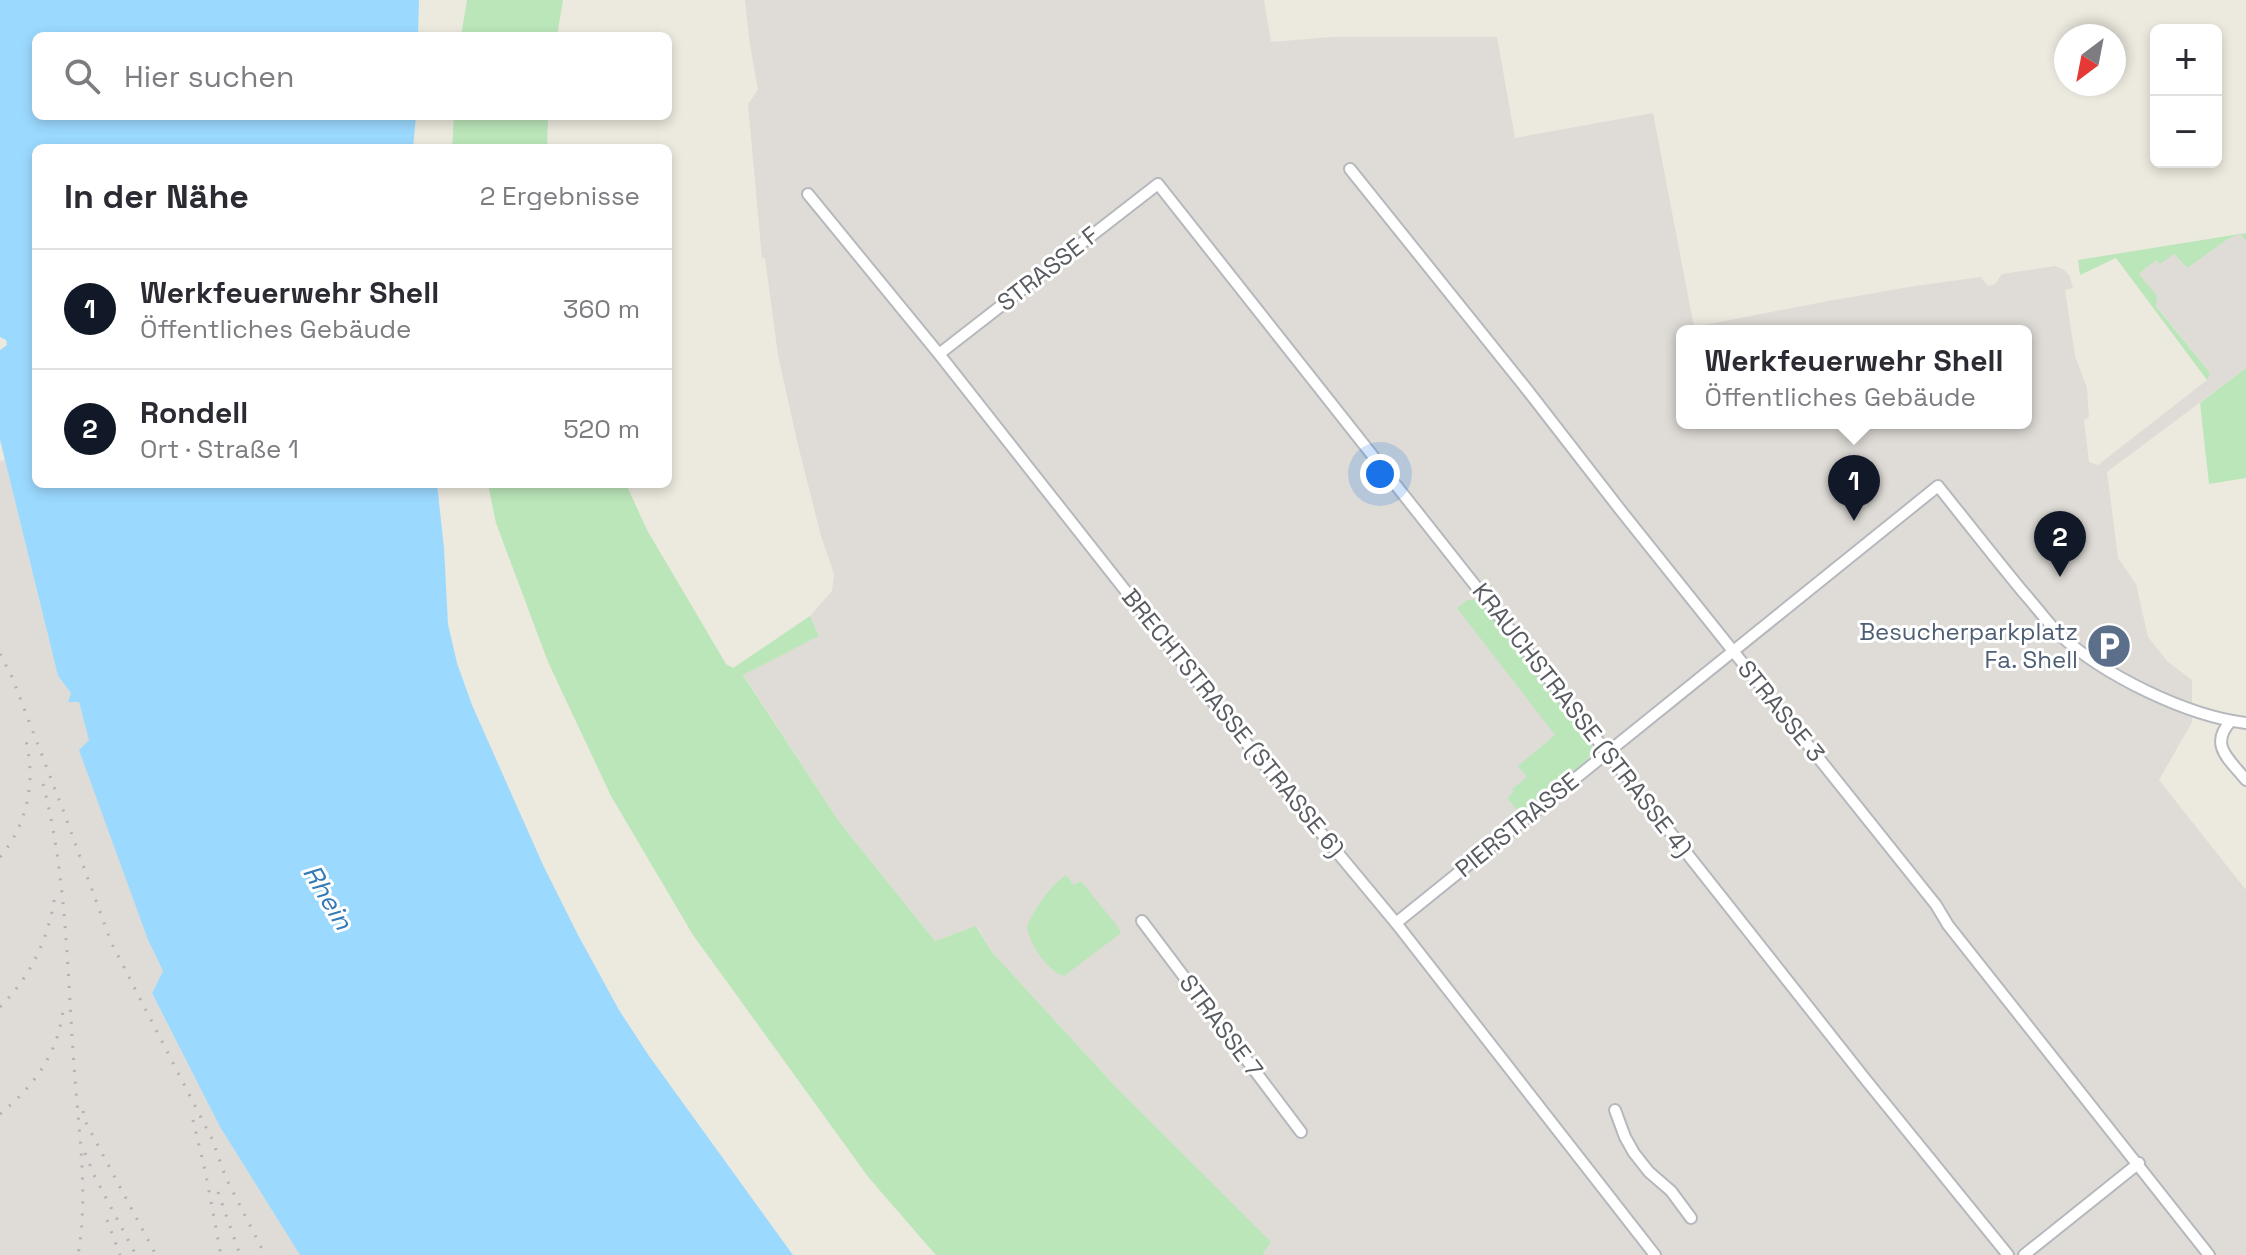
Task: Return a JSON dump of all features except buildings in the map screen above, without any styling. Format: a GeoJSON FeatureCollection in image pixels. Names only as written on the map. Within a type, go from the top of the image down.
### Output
{"type":"FeatureCollection","features":[{"type":"Feature","properties":{"kind":"street","name":"STRASSE 3"},"geometry":{"type":"LineString","coordinates":[[1350,169],[2209,1255]]}},
{"type":"Feature","properties":{"kind":"street","name":"STRASSE F"},"geometry":{"type":"LineString","coordinates":[[939,354],[1158,184]]}},
{"type":"Feature","properties":{"kind":"street","name":"KRAUCHSTRASSE (STRASSE 4)"},"geometry":{"type":"LineString","coordinates":[[1158,184],[1875,1092],[2008,1255]]}},
{"type":"Feature","properties":{"kind":"street","name":"BRECHTSTRASSE (STRASSE 6)"},"geometry":{"type":"LineString","coordinates":[[808,194],[939,354],[1229,722],[1396,923],[1655,1255]]}},
{"type":"Feature","properties":{"kind":"street","name":"PIERSTRASSE"},"geometry":{"type":"LineString","coordinates":[[1396,923],[1938,486],[2059,634],[2134,686],[2231,721]]}},
{"type":"Feature","properties":{"kind":"street"},"geometry":{"type":"LineString","coordinates":[[2246,723],[2231,721],[2219,740],[2221,748],[2246,780]]}},
{"type":"Feature","properties":{"kind":"street","name":"STRASSE 7"},"geometry":{"type":"LineString","coordinates":[[1142,921],[1301,1132]]}},
{"type":"Feature","properties":{"kind":"street"},"geometry":{"type":"LineString","coordinates":[[1615,1110],[1634,1153],[1649,1172],[1671,1191],[1691,1218]]}},
{"type":"Feature","properties":{"kind":"street"},"geometry":{"type":"LineString","coordinates":[[2024,1255],[2139,1163]]}},
{"type":"Feature","properties":{"kind":"shaded area"},"geometry":{"type":"Polygon","coordinates":[[[745,0],[1264,0],[1271,42],[1332,37],[1497,37],[1515,138],[1653,113],[1694,325],[1676,325],[1676,429],[2032,429],[2032,325],[1704,325],[1915,286],[1981,277],[1988,286],[1995,284],[2002,274],[2055,266],[2069,275],[2073,288],[2065,290],[2075,356],[2087,388],[2089,417],[2084,420],[2089,462],[2098,465],[2207,380],[2210,373],[2156,305],[2156,296],[2139,274],[2156,260],[2174,254],[2186,268],[2240,233],[2246,241],[2246,368],[2107,472],[2118,558],[2136,584],[2148,637],[2167,661],[2192,680],[2192,722],[2159,780],[2246,890],[2246,1255],[1265,1255],[1263,1253],[1270,1242],[1114,1085],[992,952],[977,926],[935,941],[840,823],[743,674],[819,636],[810,616],[832,591],[834,574],[797,441],[778,355],[765,258],[762,258],[748,104],[758,90],[745,0]]]}},
{"type":"Feature","properties":{"kind":"shaded area"},"geometry":{"type":"Polygon","coordinates":[[[5,460],[58,676],[79,702],[90,740],[80,750],[148,940],[163,971],[152,993],[220,1127],[300,1255],[0,1255],[0,461],[5,460]]]}},
{"type":"Feature","properties":{"kind":"green space"},"geometry":{"type":"Polygon","coordinates":[[[467,0],[563,0],[558,32],[462,32],[467,0]]]}},
{"type":"Feature","properties":{"kind":"green space"},"geometry":{"type":"Polygon","coordinates":[[[454,120],[548,120],[547,144],[452,144],[454,120]]]}},
{"type":"Feature","properties":{"kind":"green space"},"geometry":{"type":"Polygon","coordinates":[[[2246,233],[2246,241],[2240,234],[2228,239],[2187,268],[2174,254],[2160,264],[2156,260],[2139,274],[2157,296],[2156,306],[2210,373],[2207,380],[2116,258],[2080,275],[2078,260],[2246,233]]]}},
{"type":"Feature","properties":{"kind":"green space"},"geometry":{"type":"Polygon","coordinates":[[[2246,368],[2246,478],[2209,484],[2200,403],[2246,368]]]}},
{"type":"Feature","properties":{"kind":"green space"},"geometry":{"type":"Polygon","coordinates":[[[489,488],[628,488],[647,530],[726,664],[733,668],[810,616],[819,636],[743,675],[840,823],[935,941],[976,926],[992,952],[1114,1085],[1271,1242],[1263,1253],[1265,1255],[936,1255],[869,1178],[693,935],[611,796],[548,662],[496,523],[489,488]]]}},
{"type":"Feature","properties":{"kind":"green space"},"geometry":{"type":"Polygon","coordinates":[[[1479,599],[1591,742],[1592,752],[1584,763],[1522,812],[1507,798],[1514,792],[1512,789],[1527,777],[1518,766],[1555,735],[1457,608],[1467,600],[1479,599]]]}},
{"type":"Feature","properties":{"kind":"green space"},"geometry":{"type":"Polygon","coordinates":[[[1066,875],[1074,885],[1081,881],[1121,933],[1064,976],[1051,969],[1040,956],[1027,927],[1043,898],[1066,875]]]}},
{"type":"Feature","properties":{"kind":"water","name":"Rhein"},"geometry":{"type":"Polygon","coordinates":[[[0,0],[419,0],[418,32],[32,32],[32,120],[416,120],[413,144],[32,144],[32,488],[437,488],[448,624],[457,663],[472,705],[543,865],[619,1010],[793,1255],[300,1255],[220,1127],[152,993],[163,971],[148,940],[79,750],[89,740],[79,702],[68,702],[71,693],[58,676],[0,440],[0,350],[7,345],[6,340],[0,337],[0,0]]]}},
{"type":"Feature","properties":{"kind":"railway"},"geometry":{"type":"LineString","coordinates":[[0,654],[12,677],[111,942],[212,1139],[226,1178],[265,1255]]}},
{"type":"Feature","properties":{"kind":"railway"},"geometry":{"type":"LineString","coordinates":[[0,857],[18,829],[28,798],[30,766],[24,734]]}},
{"type":"Feature","properties":{"kind":"railway"},"geometry":{"type":"LineString","coordinates":[[43,784],[57,854],[65,924],[83,1184],[78,1255]]}},
{"type":"Feature","properties":{"kind":"railway"},"geometry":{"type":"LineString","coordinates":[[0,1007],[37,956],[55,895]]}},
{"type":"Feature","properties":{"kind":"railway"},"geometry":{"type":"LineString","coordinates":[[0,1114],[34,1080],[50,1055],[63,1010]]}},
{"type":"Feature","properties":{"kind":"railway"},"geometry":{"type":"LineString","coordinates":[[83,1111],[85,1121],[156,1255]]}},
{"type":"Feature","properties":{"kind":"railway"},"geometry":{"type":"LineString","coordinates":[[193,1120],[221,1255]]}},
{"type":"Feature","properties":{"kind":"railway"},"geometry":{"type":"LineString","coordinates":[[85,1153],[136,1255]]}},
{"type":"Feature","properties":{"kind":"railway"},"geometry":{"type":"LineString","coordinates":[[218,1192],[240,1255]]}},
{"type":"Feature","properties":{"kind":"railway"},"geometry":{"type":"LineString","coordinates":[[107,1220],[120,1255]]}},
{"type":"Feature","properties":{"kind":"place","name":"Werkfeuerwehr Shell"},"geometry":{"type":"Point","coordinates":[1854,521]}},
{"type":"Feature","properties":{"kind":"place","name":"Rondell"},"geometry":{"type":"Point","coordinates":[2060,577]}},
{"type":"Feature","properties":{"kind":"place","name":"Besucherparkplatz Fa. Shell"},"geometry":{"type":"Point","coordinates":[2109,646]}}]}
